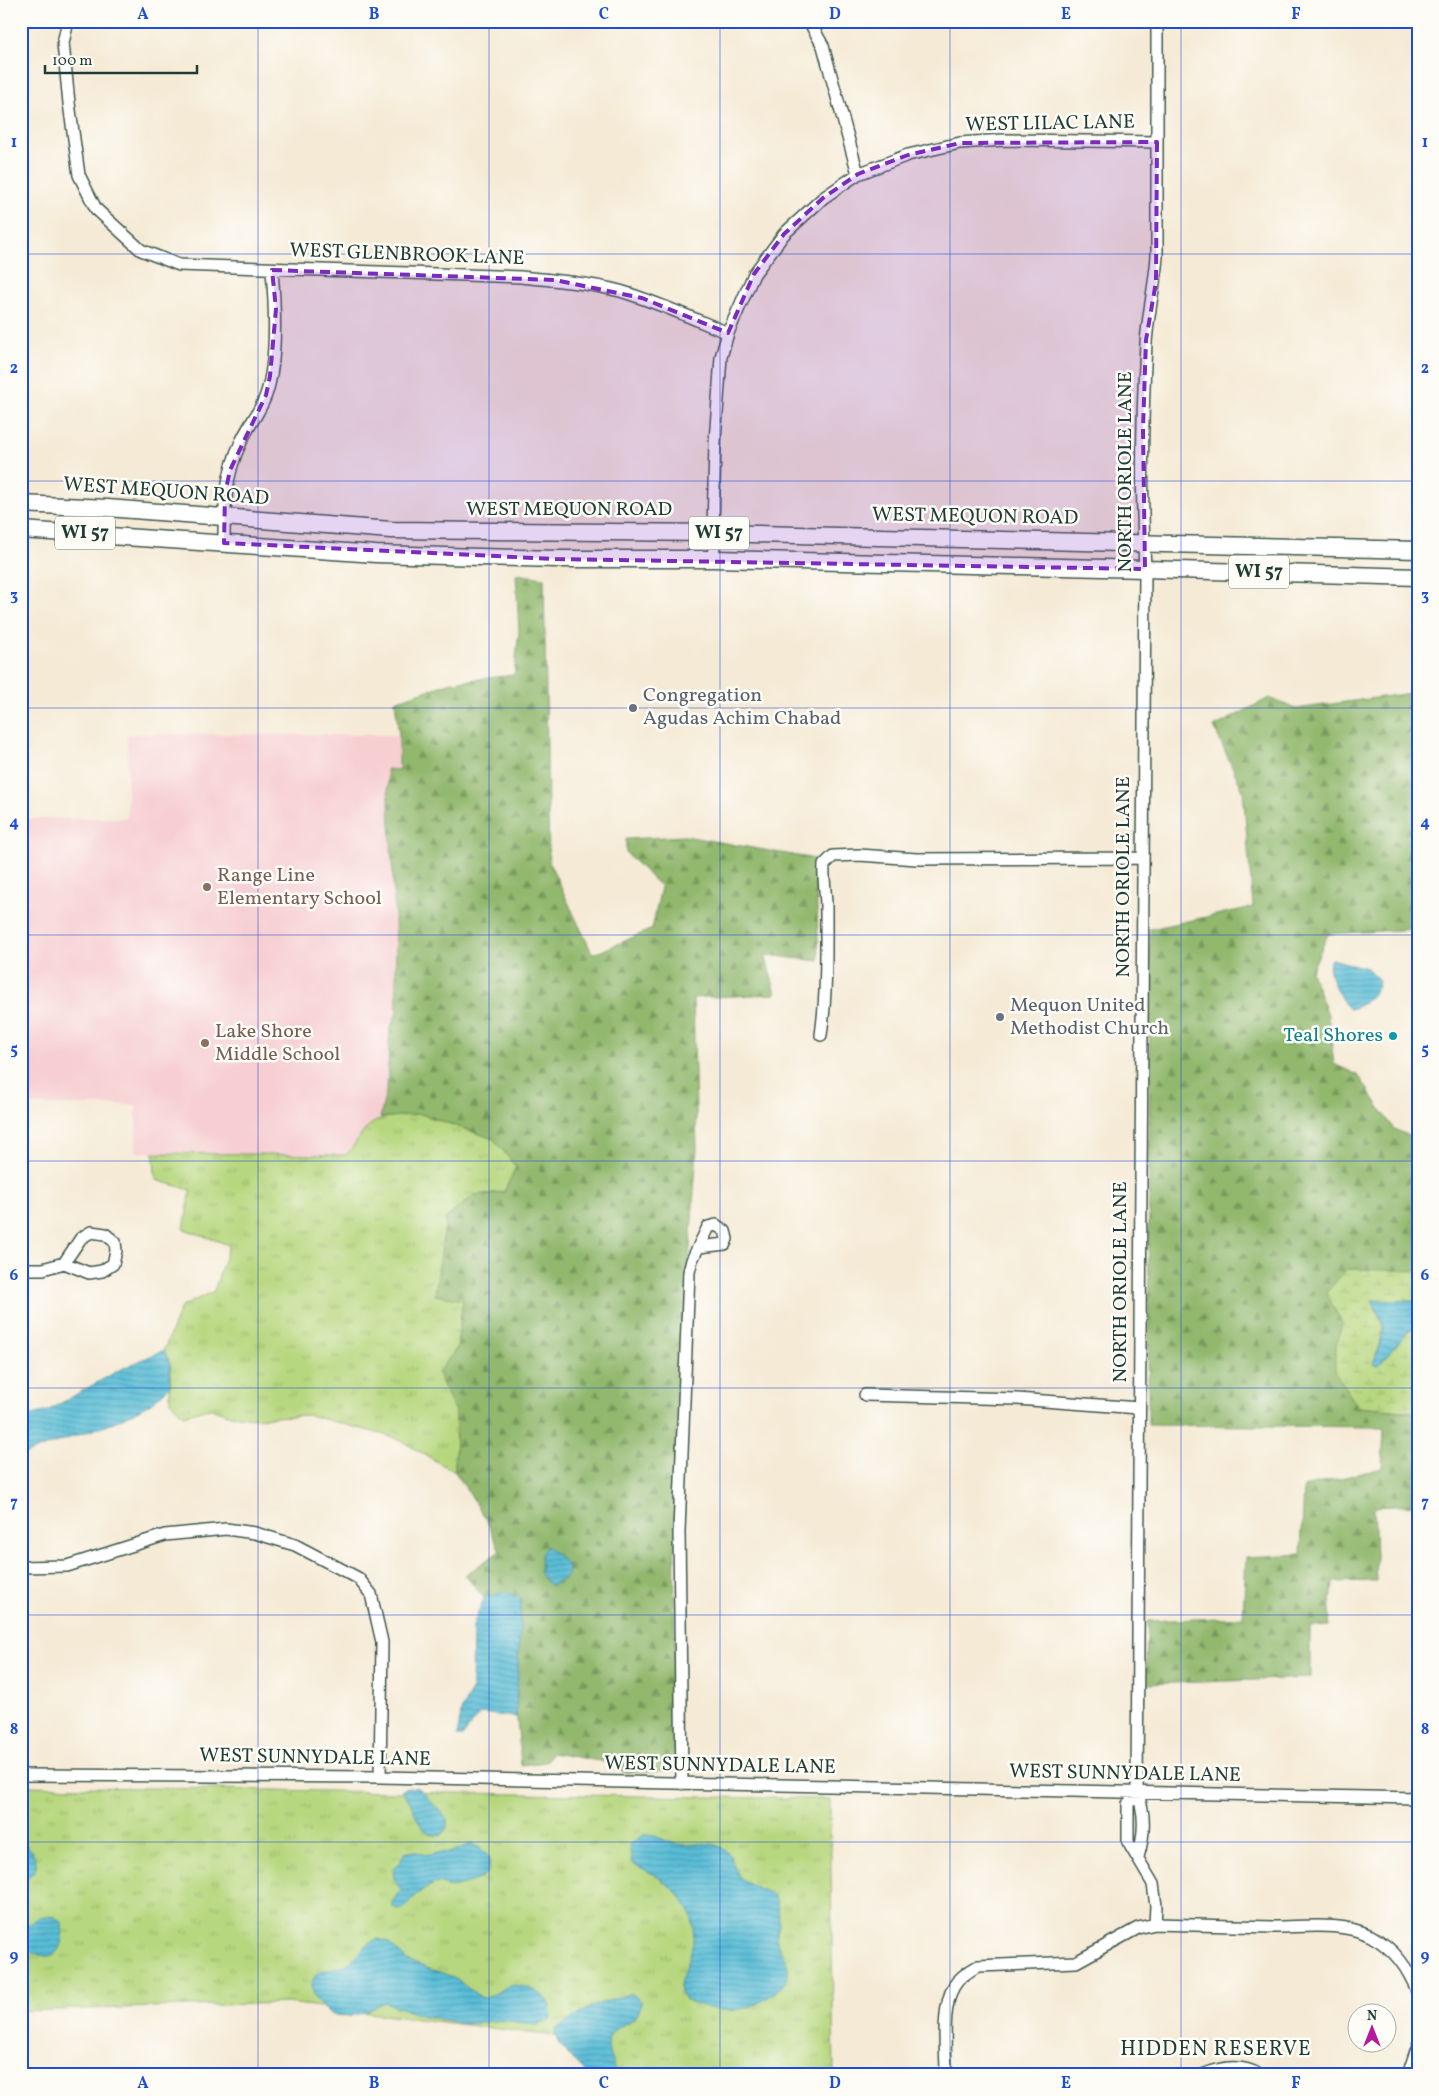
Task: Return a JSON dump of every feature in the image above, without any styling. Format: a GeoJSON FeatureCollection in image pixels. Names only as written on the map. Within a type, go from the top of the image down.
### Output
{"type":"FeatureCollection","features":[{"type":"Feature","properties":{"kind":"main road","name":"WEST MEQUON ROAD"},"geometry":{"type":"LineString","coordinates":[[21,504],[107,508],[390,530],[713,532],[1418,550]]}},
{"type":"Feature","properties":{"kind":"main road","name":"WI 57"},"geometry":{"type":"LineString","coordinates":[[21,530],[385,554],[556,559],[714,559],[1418,577]]}},
{"type":"Feature","properties":{"kind":"street","name":"WEST GLENBROOK LANE"},"geometry":{"type":"LineString","coordinates":[[68,21],[64,44],[80,174],[96,209],[140,250],[179,264],[272,270],[511,276],[555,280],[618,291],[642,298],[728,333]]}},
{"type":"Feature","properties":{"kind":"street"},"geometry":{"type":"LineString","coordinates":[[809,21],[822,46],[858,174]]}},
{"type":"Feature","properties":{"kind":"street","name":"NORTH ORIOLE LANE"},"geometry":{"type":"LineString","coordinates":[[1154,1924],[1156,1906],[1153,1884],[1138,1857],[1142,1842],[1143,1805],[1137,1794],[1145,569],[1143,542],[1143,421],[1146,340],[1156,282],[1157,21]]}},
{"type":"Feature","properties":{"kind":"street","name":"WEST LILAC LANE"},"geometry":{"type":"LineString","coordinates":[[714,559],[713,532],[722,357],[728,333],[754,274],[784,234],[823,198],[858,174],[908,155],[960,143],[1004,140],[1157,142]]}},
{"type":"Feature","properties":{"kind":"street"},"geometry":{"type":"LineString","coordinates":[[224,543],[225,494],[230,470],[241,442],[266,395],[270,376],[276,309],[272,270]]}},
{"type":"Feature","properties":{"kind":"street"},"geometry":{"type":"LineString","coordinates":[[821,1035],[826,994],[824,864],[833,856],[859,855],[927,859],[1143,858]]}},
{"type":"Feature","properties":{"kind":"street"},"geometry":{"type":"LineString","coordinates":[[21,1269],[43,1268],[64,1263],[89,1273],[102,1271],[113,1264],[116,1251],[115,1242],[105,1234],[91,1232],[81,1238],[64,1263]]}},
{"type":"Feature","properties":{"kind":"street"},"geometry":{"type":"LineString","coordinates":[[682,1784],[679,1523],[689,1272],[692,1260],[699,1247]]}},
{"type":"Feature","properties":{"kind":"street"},"geometry":{"type":"LineString","coordinates":[[865,1395],[1017,1399],[1139,1408]]}},
{"type":"Feature","properties":{"kind":"street"},"geometry":{"type":"LineString","coordinates":[[21,1567],[67,1566],[165,1535],[226,1529],[255,1533],[295,1544],[358,1578],[371,1594],[382,1642],[380,1777]]}},
{"type":"Feature","properties":{"kind":"street","name":"WEST SUNNYDALE LANE"},"geometry":{"type":"LineString","coordinates":[[21,1775],[380,1777],[1137,1794],[1418,1798]]}},
{"type":"Feature","properties":{"kind":"street"},"geometry":{"type":"LineString","coordinates":[[946,2075],[948,1998],[954,1984],[965,1974],[978,1966],[1076,1962],[1138,1928],[1154,1924],[1318,1926],[1356,1931],[1370,1936],[1398,1957],[1408,1970],[1418,1993]]}},
{"type":"Feature","properties":{"kind":"street"},"geometry":{"type":"LineString","coordinates":[[1408,2075],[1418,2045]]}},
{"type":"Feature","properties":{"kind":"street"},"geometry":{"type":"LineString","coordinates":[[1202,2075],[1222,2068],[1236,2067],[1252,2070],[1260,2075]]}},
{"type":"Feature","properties":{"kind":"highlighted area"},"geometry":{"type":"Polygon","coordinates":[[[1157,142],[1156,282],[1146,340],[1143,429],[1145,569],[556,559],[224,543],[225,494],[230,470],[266,395],[270,376],[276,309],[272,270],[555,280],[642,298],[728,333],[754,274],[784,234],[823,198],[858,174],[908,155],[960,143],[1157,142]]]}},
{"type":"Feature","properties":{"kind":"shaded area"},"geometry":{"type":"Polygon","coordinates":[[[127,734],[399,735],[399,770],[387,770],[395,916],[397,1013],[390,1028],[387,1087],[380,1118],[365,1129],[356,1146],[346,1155],[136,1152],[136,1105],[21,1105],[21,819],[127,818],[127,734]]]}},
{"type":"Feature","properties":{"kind":"green space"},"geometry":{"type":"Polygon","coordinates":[[[516,574],[544,578],[549,862],[592,953],[599,952],[652,929],[661,887],[626,853],[626,839],[685,836],[815,859],[819,961],[765,955],[776,994],[693,998],[697,1149],[675,1460],[674,1771],[625,1773],[606,1762],[552,1753],[546,1762],[521,1765],[506,1592],[484,1598],[465,1575],[500,1551],[485,1517],[455,1472],[456,1414],[438,1373],[457,1348],[463,1300],[435,1295],[446,1218],[475,1195],[504,1192],[516,1167],[494,1139],[421,1114],[380,1118],[387,1087],[390,1028],[397,1013],[395,916],[387,769],[399,770],[399,735],[395,701],[452,682],[514,675],[519,632],[516,574]]]}},
{"type":"Feature","properties":{"kind":"green space"},"geometry":{"type":"Polygon","coordinates":[[[1418,692],[1418,929],[1328,934],[1311,972],[1328,1015],[1334,1064],[1358,1075],[1394,1129],[1418,1140],[1418,1271],[1348,1269],[1326,1293],[1342,1323],[1335,1352],[1358,1407],[1418,1413],[1418,1505],[1374,1507],[1377,1581],[1333,1582],[1329,1626],[1310,1627],[1310,1678],[1145,1684],[1148,1621],[1243,1617],[1246,1557],[1301,1554],[1304,1487],[1382,1468],[1384,1427],[1148,1425],[1150,929],[1253,907],[1243,791],[1214,727],[1269,698],[1296,709],[1418,692]]]}},
{"type":"Feature","properties":{"kind":"green space"},"geometry":{"type":"Polygon","coordinates":[[[421,1114],[494,1139],[516,1167],[504,1192],[475,1195],[435,1294],[463,1300],[457,1348],[438,1373],[456,1414],[455,1472],[396,1438],[309,1415],[255,1418],[231,1415],[210,1408],[183,1415],[170,1401],[170,1364],[164,1350],[181,1307],[214,1291],[229,1245],[184,1229],[191,1190],[156,1180],[153,1153],[346,1155],[365,1130],[377,1121],[384,1118],[421,1114]]]}},
{"type":"Feature","properties":{"kind":"green space"},"geometry":{"type":"Polygon","coordinates":[[[1347,1269],[1418,1271],[1418,1301],[1372,1301],[1383,1328],[1374,1364],[1379,1365],[1408,1331],[1418,1324],[1418,1412],[1358,1407],[1335,1372],[1335,1352],[1342,1323],[1326,1293],[1347,1269]]]}},
{"type":"Feature","properties":{"kind":"green space"},"geometry":{"type":"Polygon","coordinates":[[[21,1786],[830,1799],[834,2075],[590,2075],[563,2037],[287,2003],[21,2011],[21,1786]]]}},
{"type":"Feature","properties":{"kind":"water"},"geometry":{"type":"Polygon","coordinates":[[[1331,959],[1367,968],[1379,980],[1376,990],[1365,1002],[1350,1009],[1346,1006],[1334,986],[1329,964],[1331,959]]]}},
{"type":"Feature","properties":{"kind":"water"},"geometry":{"type":"Polygon","coordinates":[[[1372,1300],[1418,1301],[1418,1324],[1408,1331],[1379,1365],[1374,1364],[1382,1338],[1383,1327],[1372,1300]]]}},
{"type":"Feature","properties":{"kind":"water"},"geometry":{"type":"Polygon","coordinates":[[[164,1350],[170,1364],[170,1386],[152,1402],[116,1421],[21,1456],[21,1418],[47,1411],[121,1369],[164,1350]]]}},
{"type":"Feature","properties":{"kind":"water"},"geometry":{"type":"Polygon","coordinates":[[[547,1546],[568,1565],[567,1577],[551,1586],[540,1574],[541,1554],[547,1546]]]}},
{"type":"Feature","properties":{"kind":"water"},"geometry":{"type":"Polygon","coordinates":[[[506,1592],[521,1599],[516,1717],[480,1713],[463,1736],[457,1736],[462,1708],[472,1690],[473,1626],[484,1598],[506,1592]]]}},
{"type":"Feature","properties":{"kind":"water"},"geometry":{"type":"Polygon","coordinates":[[[414,1787],[420,1789],[447,1819],[447,1827],[442,1835],[430,1833],[418,1821],[410,1802],[402,1791],[403,1789],[414,1787]]]}},
{"type":"Feature","properties":{"kind":"water"},"geometry":{"type":"Polygon","coordinates":[[[643,1835],[682,1845],[709,1844],[721,1847],[730,1856],[741,1878],[775,1897],[779,1920],[777,1940],[788,1969],[786,1980],[779,1989],[762,2001],[738,2010],[720,2010],[702,2006],[684,1998],[680,1991],[680,1985],[693,1941],[693,1926],[690,1913],[684,1902],[667,1884],[632,1863],[629,1845],[643,1835]]]}},
{"type":"Feature","properties":{"kind":"water"},"geometry":{"type":"Polygon","coordinates":[[[21,1842],[31,1850],[36,1862],[36,1868],[29,1876],[21,1878],[21,1842]]]}},
{"type":"Feature","properties":{"kind":"water"},"geometry":{"type":"Polygon","coordinates":[[[469,1845],[480,1848],[488,1856],[489,1867],[483,1877],[453,1887],[435,1884],[416,1895],[403,1908],[400,1909],[392,1906],[392,1902],[401,1890],[394,1878],[393,1869],[400,1863],[404,1853],[413,1851],[426,1855],[438,1852],[449,1853],[469,1845]]]}},
{"type":"Feature","properties":{"kind":"water"},"geometry":{"type":"Polygon","coordinates":[[[40,1917],[55,1917],[62,1923],[62,1940],[55,1954],[44,1956],[21,1949],[21,1930],[40,1917]]]}},
{"type":"Feature","properties":{"kind":"water"},"geometry":{"type":"Polygon","coordinates":[[[379,1939],[388,1942],[407,1961],[451,1976],[482,1998],[510,1986],[525,1987],[533,1990],[540,1994],[549,2005],[551,2012],[550,2020],[537,2025],[503,2020],[465,2024],[420,2015],[384,2002],[367,2011],[350,2016],[337,2015],[325,2009],[316,1999],[313,1992],[313,1980],[317,1974],[345,1966],[366,1945],[379,1939]]]}},
{"type":"Feature","properties":{"kind":"water"},"geometry":{"type":"Polygon","coordinates":[[[632,1993],[641,2002],[639,2011],[630,2021],[613,2031],[609,2037],[609,2052],[617,2075],[587,2075],[561,2046],[555,2034],[556,2029],[590,2007],[632,1993]]]}},
{"type":"Feature","properties":{"kind":"place","name":"Congregation Agudas Achim Chabad"},"geometry":{"type":"Point","coordinates":[633,708]}},
{"type":"Feature","properties":{"kind":"place","name":"Range Line Elementary School"},"geometry":{"type":"Point","coordinates":[207,887]}},
{"type":"Feature","properties":{"kind":"place","name":"Mequon United Methodist Church"},"geometry":{"type":"Point","coordinates":[1000,1017]}},
{"type":"Feature","properties":{"kind":"place","name":"Teal Shores"},"geometry":{"type":"Point","coordinates":[1393,1036]}},
{"type":"Feature","properties":{"kind":"place","name":"Lake Shore Middle School"},"geometry":{"type":"Point","coordinates":[205,1043]}},
{"type":"Feature","properties":{"kind":"district","name":"HIDDEN RESERVE"},"geometry":{"type":"Point","coordinates":[1216,2049]}}]}
